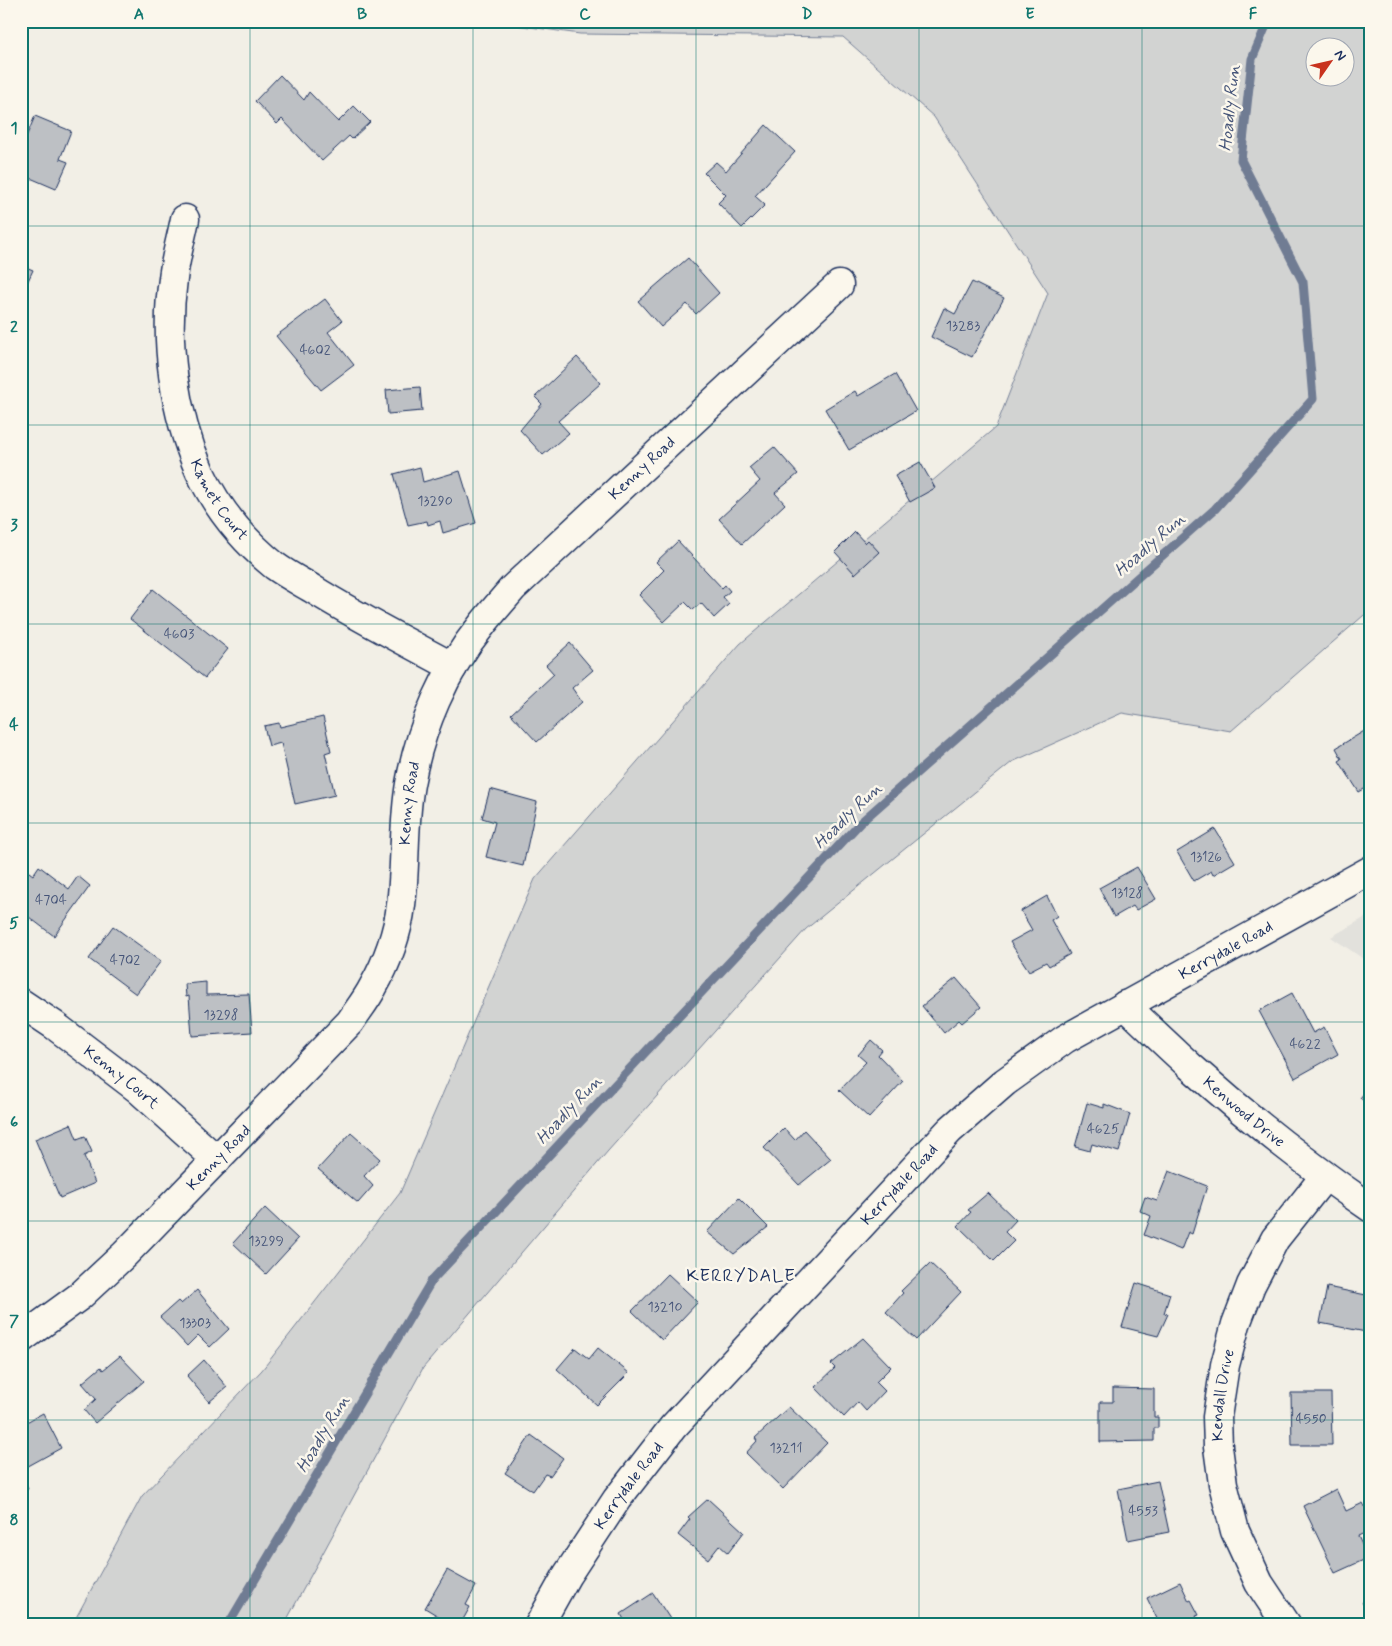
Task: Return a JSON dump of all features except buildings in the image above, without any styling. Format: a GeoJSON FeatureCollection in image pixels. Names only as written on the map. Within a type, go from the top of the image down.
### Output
{"type":"FeatureCollection","features":[{"type":"Feature","properties":{"kind":"street","name":"Kamet Court"},"geometry":{"type":"LineString","coordinates":[[185,219],[173,278],[170,328],[174,378],[185,432],[201,473],[222,510],[244,537],[276,566],[341,607],[453,666]]}},
{"type":"Feature","properties":{"kind":"street","name":"Kenny Road"},"geometry":{"type":"LineString","coordinates":[[21,1339],[32,1333],[80,1296],[125,1254],[350,1022],[374,987],[391,948],[401,907],[404,873],[404,822],[420,743],[438,696],[453,666],[480,626],[513,588],[839,285]]}},
{"type":"Feature","properties":{"kind":"street","name":"Kerrydale Road"},"geometry":{"type":"LineString","coordinates":[[539,1625],[567,1575],[617,1499],[674,1427],[950,1130],[1006,1082],[1065,1039],[1371,870]]}},
{"type":"Feature","properties":{"kind":"street","name":"Kenny Court"},"geometry":{"type":"LineString","coordinates":[[21,1002],[138,1089],[217,1160]]}},
{"type":"Feature","properties":{"kind":"street","name":"Kenwood Drive"},"geometry":{"type":"LineString","coordinates":[[1125,1005],[1192,1068],[1280,1142],[1371,1208]]}},
{"type":"Feature","properties":{"kind":"street","name":"Kendall Drive"},"geometry":{"type":"LineString","coordinates":[[1287,1625],[1259,1583],[1235,1531],[1223,1484],[1218,1447],[1217,1417],[1225,1365],[1236,1324],[1251,1285],[1275,1239],[1325,1176]]}},
{"type":"Feature","properties":{"kind":"shaded area"},"geometry":{"type":"Polygon","coordinates":[[[486,21],[1371,21],[1371,609],[1231,731],[1122,713],[1012,762],[806,929],[608,1151],[423,1368],[284,1625],[72,1625],[142,1496],[262,1370],[400,1193],[535,879],[740,644],[996,427],[1048,293],[934,117],[843,37],[580,34],[486,21]]]}},
{"type":"Feature","properties":{"kind":"shaded area"},"geometry":{"type":"Polygon","coordinates":[[[1371,914],[1371,964],[1331,937],[1371,914]]]}},
{"type":"Feature","properties":{"kind":"waterway","name":"Hoadly Run"},"geometry":{"type":"LineString","coordinates":[[228,1625],[432,1280],[860,823],[1215,509],[1313,399],[1303,282],[1241,160],[1252,59],[1268,21]]}},
{"type":"Feature","properties":{"kind":"district","name":"KERRYDALE"},"geometry":{"type":"Point","coordinates":[741,1276]}}]}
